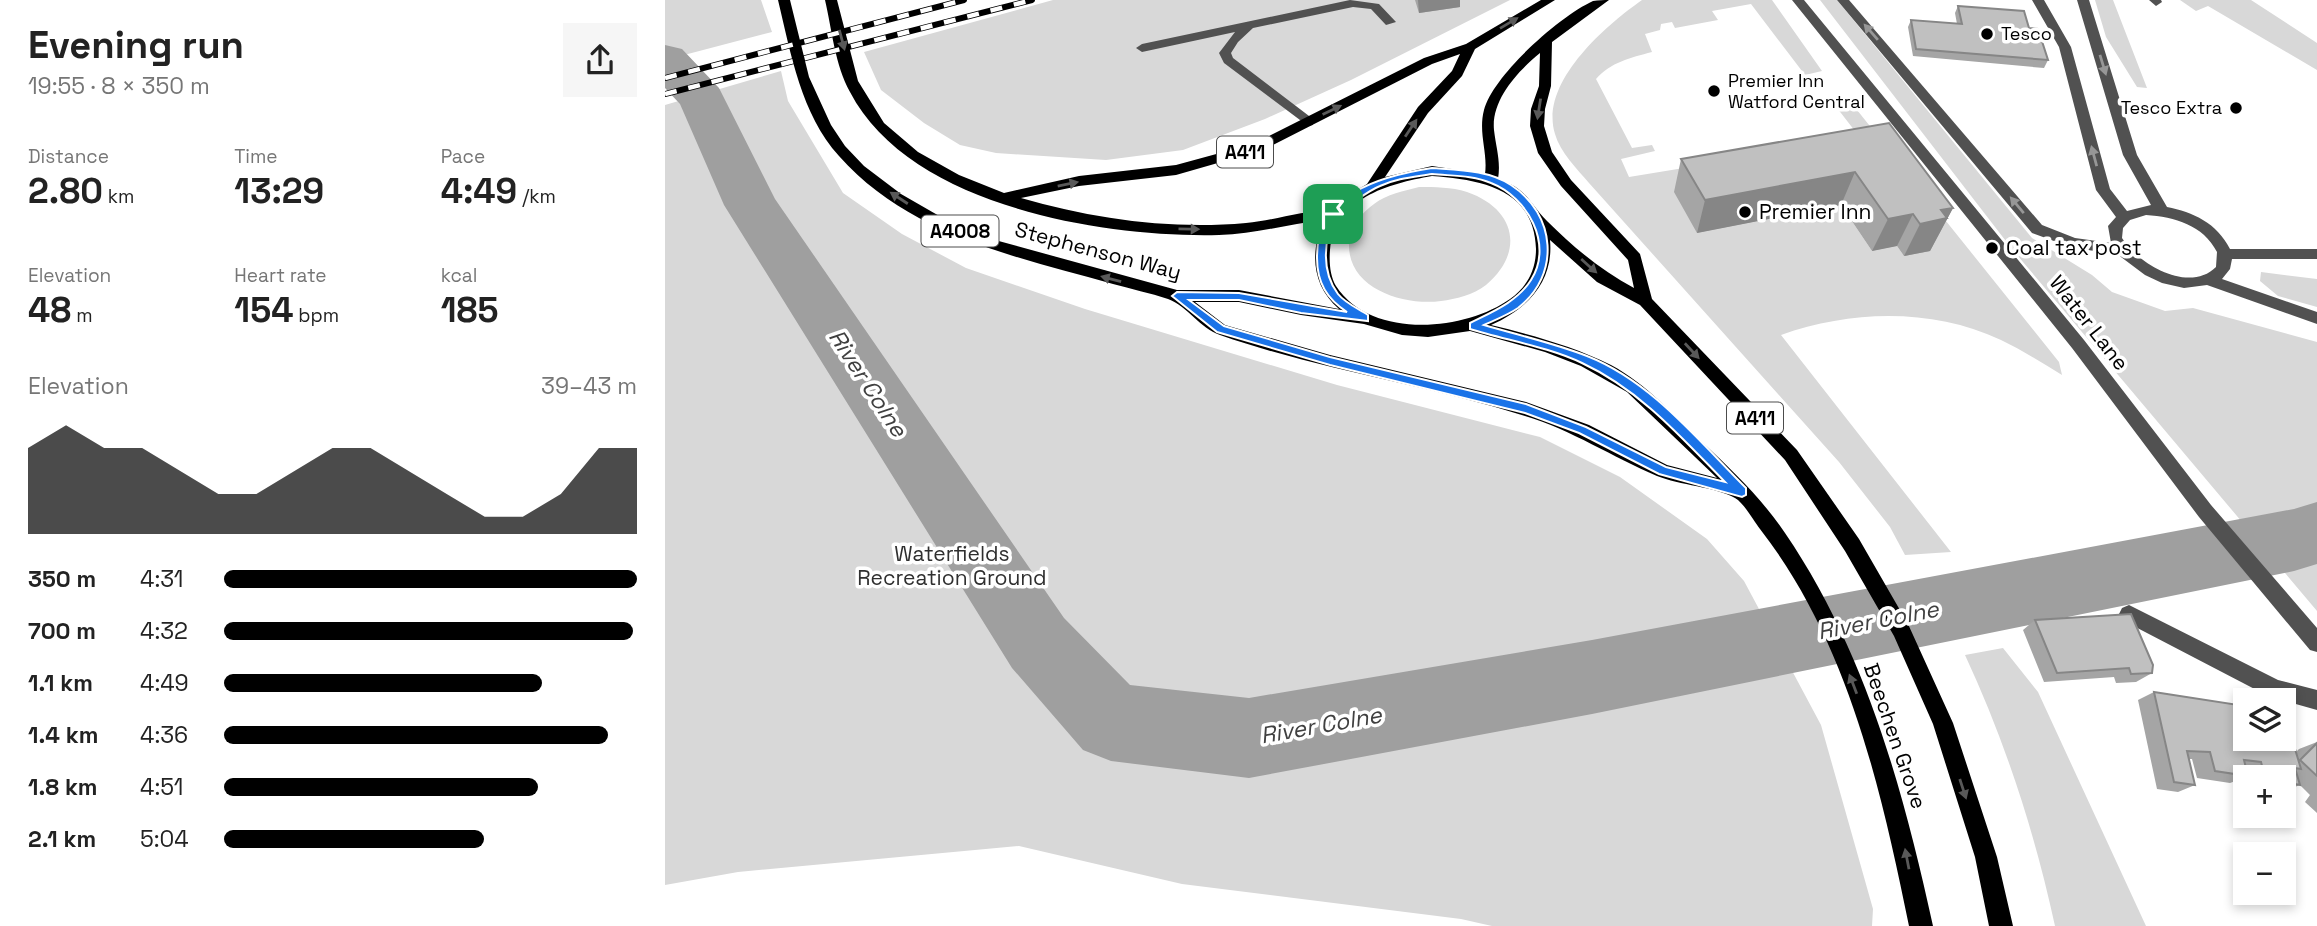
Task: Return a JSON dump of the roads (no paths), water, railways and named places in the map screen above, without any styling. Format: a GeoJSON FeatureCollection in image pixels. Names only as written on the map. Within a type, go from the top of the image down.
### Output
{"type":"FeatureCollection","features":[{"type":"Feature","properties":{"kind":"main road","name":"Stephenson Way"},"geometry":{"type":"LineString","coordinates":[[784,0],[803,77],[824,125],[859,169],[896,197],[936,220],[990,244],[1177,296],[1239,296],[1301,309],[1365,318]]}},
{"type":"Feature","properties":{"kind":"main road","name":"Stephenson Way"},"geometry":{"type":"LineString","coordinates":[[831,0],[857,93],[875,121],[902,150],[927,166],[1002,198],[1090,219],[1185,230],[1255,226],[1304,216],[1333,214]]}},
{"type":"Feature","properties":{"kind":"main road","name":"A411"},"geometry":{"type":"LineString","coordinates":[[1002,198],[1079,181],[1177,170],[1258,147],[1428,61],[1470,47],[1549,0]]}},
{"type":"Feature","properties":{"kind":"main road"},"geometry":{"type":"LineString","coordinates":[[1491,179],[1493,158],[1487,124],[1490,110],[1511,75],[1546,42],[1603,0]]}},
{"type":"Feature","properties":{"kind":"main road"},"geometry":{"type":"LineString","coordinates":[[1546,42],[1545,86],[1538,109],[1537,126],[1545,153],[1566,183],[1635,258],[1645,301]]}},
{"type":"Feature","properties":{"kind":"main road"},"geometry":{"type":"LineString","coordinates":[[1373,185],[1423,110],[1458,73],[1470,47]]}},
{"type":"Feature","properties":{"kind":"main road"},"geometry":{"type":"LineString","coordinates":[[1432,171],[1491,179],[1508,186],[1528,205],[1539,222],[1545,255],[1536,281],[1514,305],[1473,326],[1437,332],[1408,330],[1365,318],[1336,300],[1328,288],[1322,270],[1321,240],[1333,214],[1373,185],[1394,177],[1432,171]]}},
{"type":"Feature","properties":{"kind":"main road","name":"Beechen Grove"},"geometry":{"type":"LineString","coordinates":[[1539,222],[1602,278],[1645,301],[1791,455],[1852,545],[1901,630],[1943,723],[1986,857],[2001,926]]}},
{"type":"Feature","properties":{"kind":"main road","name":"A4008"},"geometry":{"type":"LineString","coordinates":[[1177,296],[1220,329],[1330,361],[1526,409],[1583,430],[1663,471],[1742,492]]}},
{"type":"Feature","properties":{"kind":"main road","name":"Beechen Grove"},"geometry":{"type":"LineString","coordinates":[[1473,326],[1584,359],[1623,380],[1661,409],[1742,492],[1790,557],[1828,626],[1877,747],[1904,841],[1921,926]]}},
{"type":"Feature","properties":{"kind":"street","name":"Water Lane"},"geometry":{"type":"LineString","coordinates":[[1798,0],[2078,344],[2205,510],[2317,643]]}},
{"type":"Feature","properties":{"kind":"street"},"geometry":{"type":"LineString","coordinates":[[1843,0],[2037,229],[2073,243],[2120,249]]}},
{"type":"Feature","properties":{"kind":"street"},"geometry":{"type":"LineString","coordinates":[[2038,0],[2065,47],[2103,190],[2123,216]]}},
{"type":"Feature","properties":{"kind":"street"},"geometry":{"type":"LineString","coordinates":[[2083,0],[2130,155],[2161,210]]}},
{"type":"Feature","properties":{"kind":"street"},"geometry":{"type":"LineString","coordinates":[[1142,48],[1353,3],[1375,5],[1384,11],[1390,22]]}},
{"type":"Feature","properties":{"kind":"street"},"geometry":{"type":"LineString","coordinates":[[1251,25],[1233,40],[1225,53],[1228,60],[1308,122]]}},
{"type":"Feature","properties":{"kind":"street"},"geometry":{"type":"LineString","coordinates":[[2146,209],[2161,210],[2186,218],[2209,231],[2225,254],[2226,265],[2220,274],[2195,283],[2161,278],[2137,265],[2120,249],[2115,237],[2116,225],[2123,216],[2146,209]]}},
{"type":"Feature","properties":{"kind":"street"},"geometry":{"type":"LineString","coordinates":[[2225,254],[2317,254]]}},
{"type":"Feature","properties":{"kind":"street"},"geometry":{"type":"LineString","coordinates":[[2209,280],[2317,318]]}},
{"type":"Feature","properties":{"kind":"street"},"geometry":{"type":"LineString","coordinates":[[2129,614],[2275,689],[2317,700]]}},
{"type":"Feature","properties":{"kind":"waterway","name":"River Colne"},"geometry":{"type":"LineString","coordinates":[[665,59],[702,99],[751,205],[1038,643],[1111,722],[1249,738],[1592,677],[2294,540],[2317,533]]}},
{"type":"Feature","properties":{"kind":"railway"},"geometry":{"type":"LineString","coordinates":[[665,78],[964,0]]}},
{"type":"Feature","properties":{"kind":"railway"},"geometry":{"type":"LineString","coordinates":[[665,94],[1032,0]]}},
{"type":"Feature","properties":{"kind":"place","name":"Tesco"},"geometry":{"type":"Point","coordinates":[1987,34]}},
{"type":"Feature","properties":{"kind":"place","name":"Premier Inn Watford Central"},"geometry":{"type":"Point","coordinates":[1714,91]}},
{"type":"Feature","properties":{"kind":"place","name":"Tesco Extra"},"geometry":{"type":"Point","coordinates":[2236,108]}},
{"type":"Feature","properties":{"kind":"place","name":"Premier Inn"},"geometry":{"type":"Point","coordinates":[1745,212]}},
{"type":"Feature","properties":{"kind":"place","name":"Coal tax post"},"geometry":{"type":"Point","coordinates":[1992,248]}},
{"type":"Feature","properties":{"kind":"park label","name":"Waterfields Recreation Ground"},"geometry":{"type":"Point","coordinates":[952,566]}}]}
